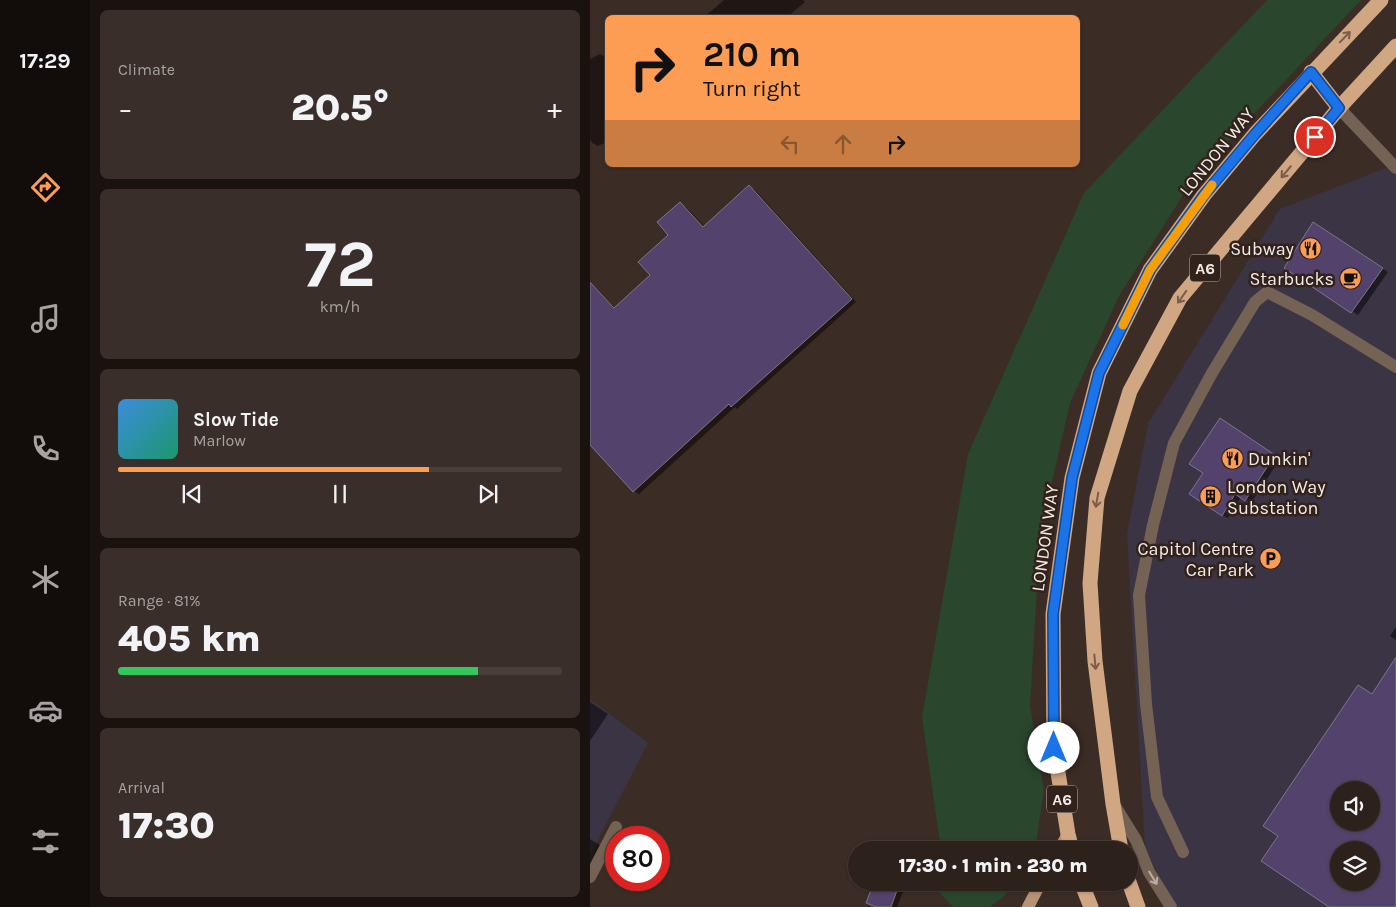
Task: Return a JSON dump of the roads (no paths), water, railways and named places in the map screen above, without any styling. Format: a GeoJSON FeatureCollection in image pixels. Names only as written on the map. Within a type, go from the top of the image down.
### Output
{"type":"FeatureCollection","features":[{"type":"Feature","properties":{"kind":"highway","name":"LONDON WAY"},"geometry":{"type":"LineString","coordinates":[[1070,841],[1054,748],[1053,614],[1072,478],[1099,373],[1150,270],[1204,195],[1255,134],[1311,72],[1381,0]]}},
{"type":"Feature","properties":{"kind":"highway","name":"A6"},"geometry":{"type":"LineString","coordinates":[[1119,841],[1095,662],[1090,583],[1097,498],[1130,391],[1180,298],[1339,108],[1396,46]]}},
{"type":"Feature","properties":{"kind":"highway"},"geometry":{"type":"LineString","coordinates":[[1311,72],[1339,108]]}},
{"type":"Feature","properties":{"kind":"highway"},"geometry":{"type":"LineString","coordinates":[[1085,891],[1091,907]]}},
{"type":"Feature","properties":{"kind":"highway"},"geometry":{"type":"LineString","coordinates":[[1132,891],[1138,907]]}},
{"type":"Feature","properties":{"kind":"main road"},"geometry":{"type":"LineString","coordinates":[[1064,841],[1068,834]]}},
{"type":"Feature","properties":{"kind":"main road"},"geometry":{"type":"LineString","coordinates":[[1028,907],[1036,891]]}},
{"type":"Feature","properties":{"kind":"street"},"geometry":{"type":"LineString","coordinates":[[1339,108],[1396,168]]}},
{"type":"Feature","properties":{"kind":"street"},"geometry":{"type":"LineString","coordinates":[[1183,852],[1157,797],[1146,704],[1139,595],[1153,525],[1174,443],[1212,373],[1255,302],[1267,292],[1312,315],[1396,367]]}},
{"type":"Feature","properties":{"kind":"street"},"geometry":{"type":"LineString","coordinates":[[1113,804],[1136,840],[1149,872],[1170,907]]}},
{"type":"Feature","properties":{"kind":"street"},"geometry":{"type":"LineString","coordinates":[[590,877],[605,849]]}},
{"type":"Feature","properties":{"kind":"place","name":"Subway"},"geometry":{"type":"Point","coordinates":[1310,249]}},
{"type":"Feature","properties":{"kind":"place","name":"Starbucks"},"geometry":{"type":"Point","coordinates":[1350,279]}},
{"type":"Feature","properties":{"kind":"place","name":"Dunkin'"},"geometry":{"type":"Point","coordinates":[1232,459]}},
{"type":"Feature","properties":{"kind":"place","name":"London Way Substation"},"geometry":{"type":"Point","coordinates":[1211,497]}},
{"type":"Feature","properties":{"kind":"place","name":"Capitol Centre Car Park"},"geometry":{"type":"Point","coordinates":[1270,559]}}]}
